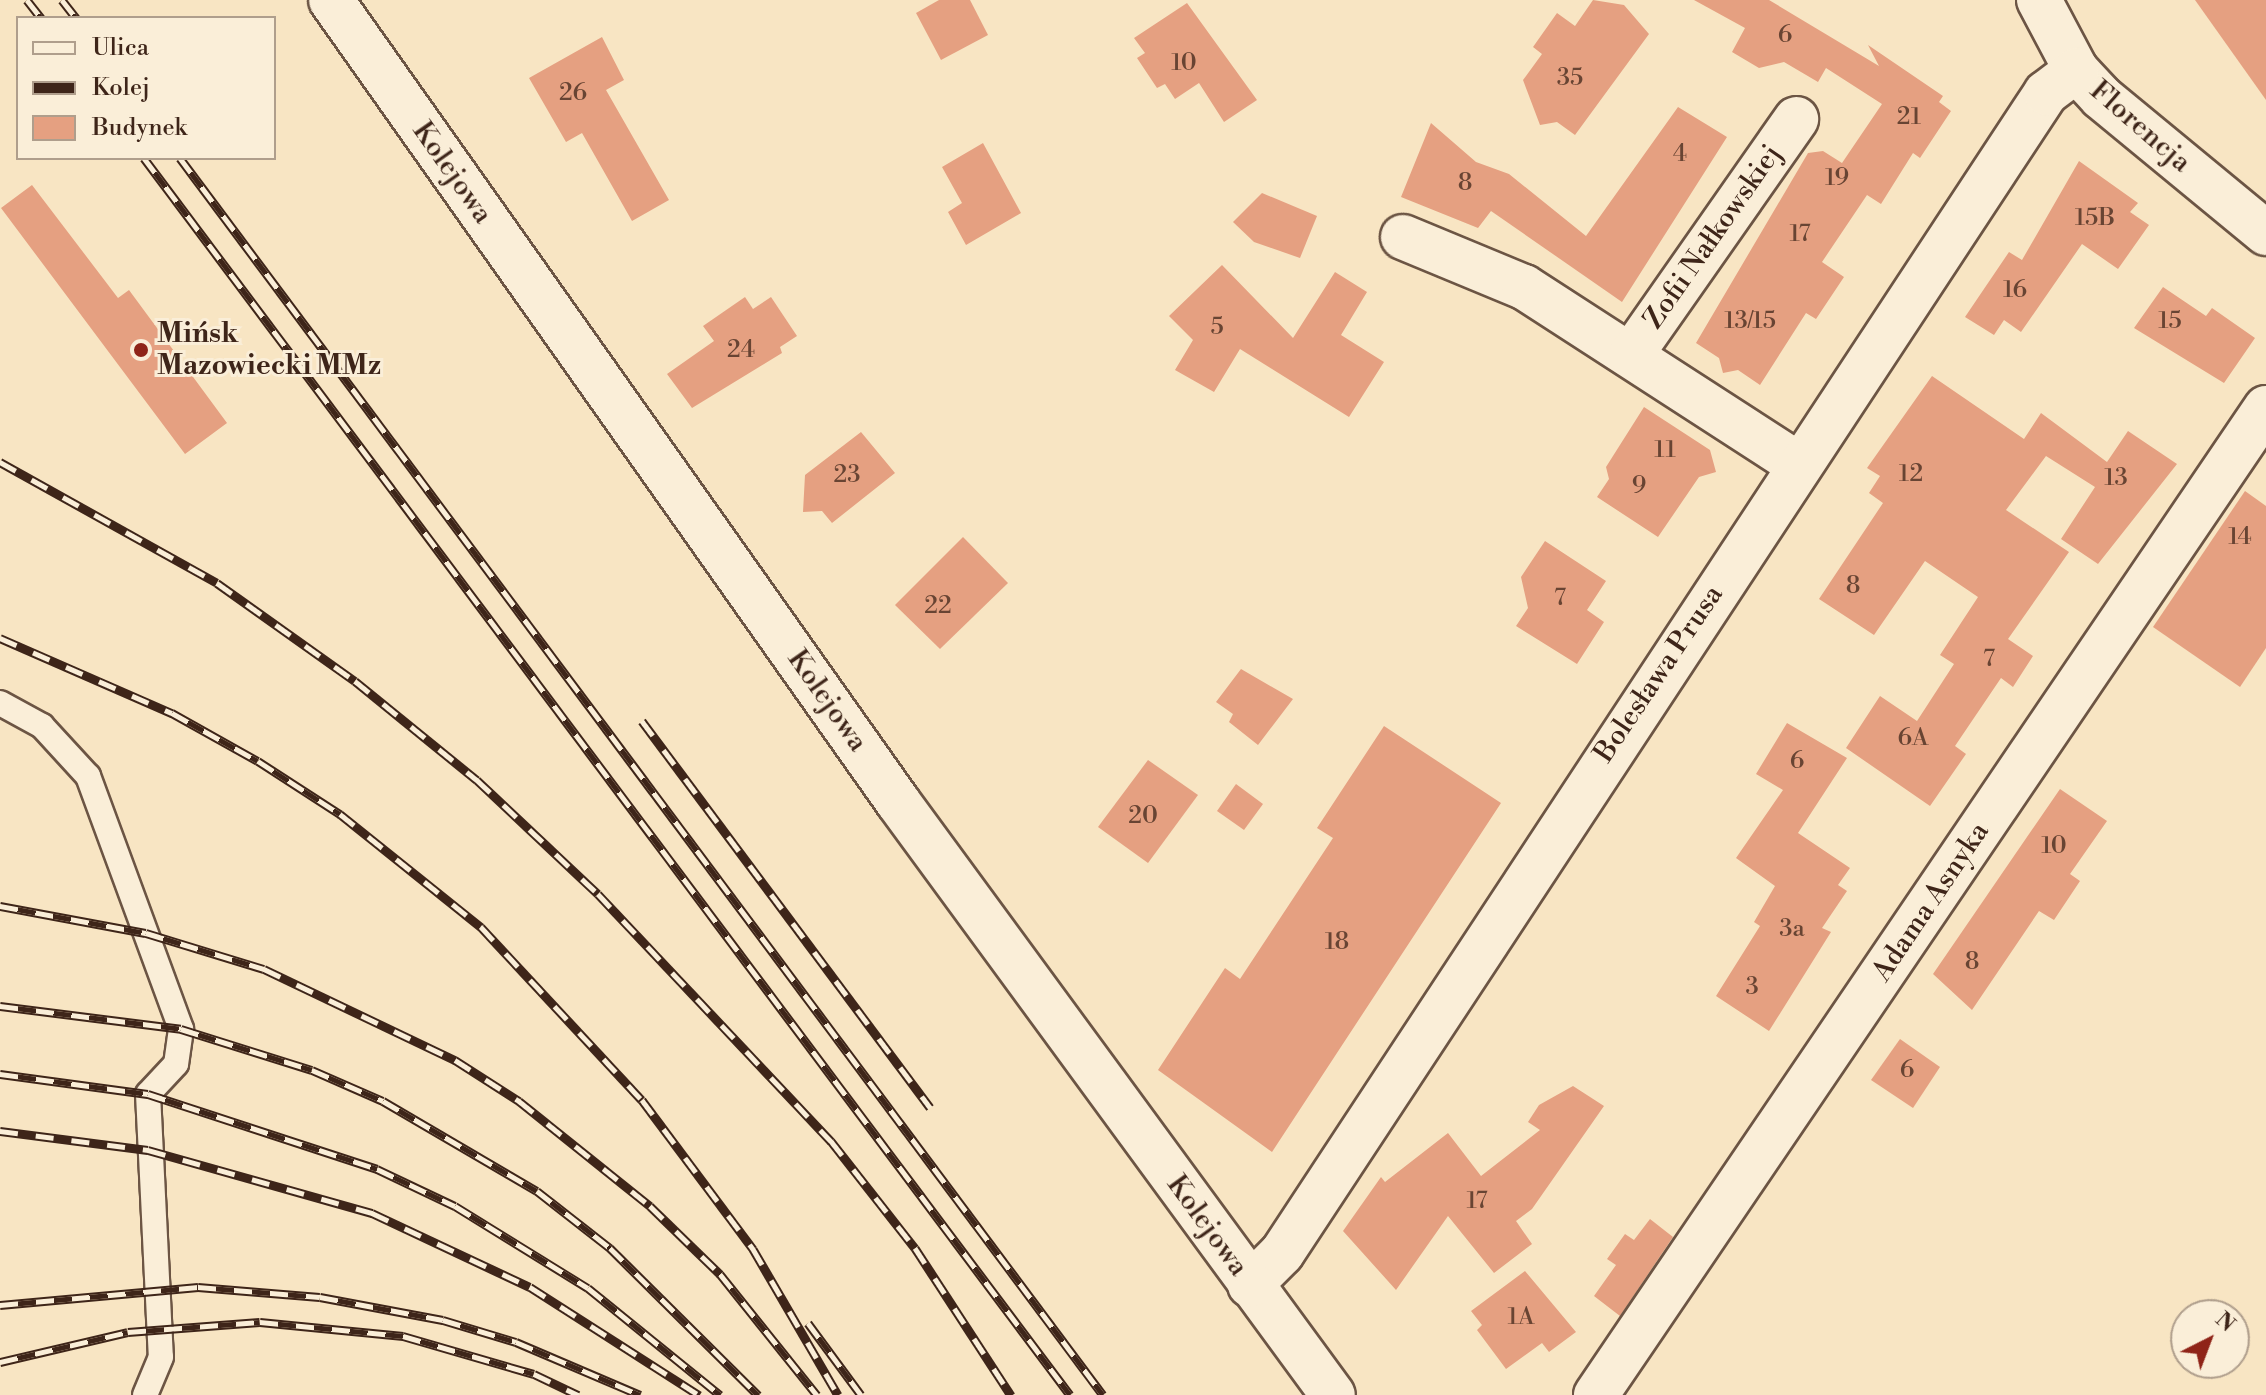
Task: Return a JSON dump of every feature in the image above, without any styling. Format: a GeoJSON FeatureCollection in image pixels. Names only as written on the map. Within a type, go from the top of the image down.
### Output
{"type":"FeatureCollection","features":[{"type":"Feature","properties":{"kind":"street","name":"Kolejowa"},"geometry":{"type":"LineString","coordinates":[[331,0],[898,802],[1333,1395]]}},
{"type":"Feature","properties":{"kind":"street","name":"Florencja"},"geometry":{"type":"LineString","coordinates":[[2039,0],[2076,70],[2266,233]]}},
{"type":"Feature","properties":{"kind":"street","name":"Bolesława Prusa"},"geometry":{"type":"LineString","coordinates":[[1250,1285],[1282,1253],[1798,464],[2046,93],[2076,70]]}},
{"type":"Feature","properties":{"kind":"street","name":"Zofii Nałkowskiej"},"geometry":{"type":"LineString","coordinates":[[1631,355],[1796,119]]}},
{"type":"Feature","properties":{"kind":"street","name":"Zofii Nałkowskiej"},"geometry":{"type":"LineString","coordinates":[[1403,237],[1524,287],[1798,464]]}},
{"type":"Feature","properties":{"kind":"street","name":"Adama Asnyka"},"geometry":{"type":"LineString","coordinates":[[1596,1395],[2266,408]]}},
{"type":"Feature","properties":{"kind":"lane"},"geometry":{"type":"LineString","coordinates":[[0,703],[42,726],[88,776],[181,1029],[176,1064],[148,1094],[161,1357],[145,1395]]}},
{"type":"Feature","properties":{"kind":"building"},"geometry":{"type":"Polygon","coordinates":[[[939,0],[970,0],[988,35],[941,60],[916,13],[939,0]]]}},
{"type":"Feature","properties":{"kind":"building"},"geometry":{"type":"Polygon","coordinates":[[[1593,0],[1624,5],[1649,34],[1575,135],[1557,122],[1540,125],[1523,80],[1542,54],[1533,47],[1557,13],[1575,26],[1593,0]]]}},
{"type":"Feature","properties":{"kind":"building"},"geometry":{"type":"Polygon","coordinates":[[[1694,0],[1769,0],[1879,66],[1868,45],[1943,96],[1939,102],[1951,111],[1920,158],[1913,153],[1881,204],[1867,195],[1822,262],[1844,277],[1816,319],[1806,313],[1760,385],[1738,370],[1723,373],[1719,358],[1696,343],[1808,153],[1823,151],[1842,163],[1882,104],[1826,68],[1818,82],[1784,62],[1759,68],[1732,52],[1745,28],[1694,0]]]}},
{"type":"Feature","properties":{"kind":"building"},"geometry":{"type":"Polygon","coordinates":[[[2195,0],[2266,0],[2266,100],[2195,0]]]}},
{"type":"Feature","properties":{"kind":"building"},"geometry":{"type":"Polygon","coordinates":[[[1187,3],[1257,100],[1224,122],[1199,83],[1175,99],[1165,84],[1157,88],[1137,58],[1145,53],[1134,38],[1187,3]]]}},
{"type":"Feature","properties":{"kind":"building"},"geometry":{"type":"Polygon","coordinates":[[[602,37],[624,80],[606,90],[669,200],[632,221],[582,133],[566,142],[529,78],[602,37]]]}},
{"type":"Feature","properties":{"kind":"building"},"geometry":{"type":"Polygon","coordinates":[[[1678,107],[1727,137],[1622,302],[1491,211],[1478,228],[1401,197],[1431,123],[1476,162],[1509,174],[1586,236],[1678,107]]]}},
{"type":"Feature","properties":{"kind":"building"},"geometry":{"type":"Polygon","coordinates":[[[983,143],[1021,213],[966,245],[948,212],[962,203],[942,167],[983,143]]]}},
{"type":"Feature","properties":{"kind":"building"},"geometry":{"type":"Polygon","coordinates":[[[2079,161],[2138,203],[2130,212],[2149,225],[2118,269],[2082,244],[2021,332],[2004,320],[1994,335],[1965,317],[2009,252],[2022,260],[2079,161]]]}},
{"type":"Feature","properties":{"kind":"building"},"geometry":{"type":"Polygon","coordinates":[[[32,185],[118,298],[129,290],[227,423],[185,454],[1,208],[32,185]]]}},
{"type":"Feature","properties":{"kind":"building"},"geometry":{"type":"Polygon","coordinates":[[[1262,193],[1317,216],[1300,258],[1254,242],[1233,222],[1262,193]]]}},
{"type":"Feature","properties":{"kind":"building"},"geometry":{"type":"Polygon","coordinates":[[[1222,265],[1293,338],[1335,272],[1367,292],[1341,335],[1384,362],[1349,417],[1240,349],[1214,392],[1175,370],[1193,340],[1169,316],[1222,265]]]}},
{"type":"Feature","properties":{"kind":"building"},"geometry":{"type":"Polygon","coordinates":[[[2163,287],[2206,316],[2212,308],[2255,338],[2224,383],[2134,328],[2163,287]]]}},
{"type":"Feature","properties":{"kind":"building"},"geometry":{"type":"Polygon","coordinates":[[[745,297],[753,309],[771,297],[797,336],[780,347],[782,353],[692,408],[667,374],[714,341],[703,326],[745,297]]]}},
{"type":"Feature","properties":{"kind":"building"},"geometry":{"type":"Polygon","coordinates":[[[1932,376],[2024,439],[2041,413],[2107,462],[2128,431],[2177,464],[2098,564],[2061,539],[2095,487],[2046,456],[2006,510],[2069,552],[2008,639],[2033,656],[2013,687],[2001,678],[1955,746],[1966,754],[1930,806],[1846,748],[1880,696],[1917,721],[1954,664],[1940,655],[1978,597],[1925,561],[1874,635],[1819,599],[1883,503],[1869,493],[1880,476],[1867,468],[1932,376]]]}},
{"type":"Feature","properties":{"kind":"building"},"geometry":{"type":"Polygon","coordinates":[[[1644,407],[1710,450],[1716,472],[1699,477],[1658,537],[1597,497],[1609,479],[1606,467],[1644,407]]]}},
{"type":"Feature","properties":{"kind":"building"},"geometry":{"type":"Polygon","coordinates":[[[861,432],[895,473],[832,523],[822,511],[803,512],[805,475],[861,432]]]}},
{"type":"Feature","properties":{"kind":"building"},"geometry":{"type":"Polygon","coordinates":[[[2245,491],[2266,506],[2266,648],[2240,687],[2153,627],[2245,491]]]}},
{"type":"Feature","properties":{"kind":"building"},"geometry":{"type":"Polygon","coordinates":[[[963,537],[1008,583],[940,649],[895,605],[963,537]]]}},
{"type":"Feature","properties":{"kind":"building"},"geometry":{"type":"Polygon","coordinates":[[[1545,541],[1606,581],[1587,610],[1604,622],[1577,664],[1516,626],[1528,608],[1521,577],[1545,541]]]}},
{"type":"Feature","properties":{"kind":"building"},"geometry":{"type":"Polygon","coordinates":[[[1241,669],[1293,699],[1258,745],[1229,722],[1233,714],[1216,702],[1241,669]]]}},
{"type":"Feature","properties":{"kind":"building"},"geometry":{"type":"Polygon","coordinates":[[[1787,723],[1847,758],[1798,833],[1850,868],[1838,885],[1847,891],[1822,928],[1831,932],[1769,1031],[1716,996],[1760,926],[1754,922],[1775,886],[1736,858],[1783,790],[1756,774],[1787,723]]]}},
{"type":"Feature","properties":{"kind":"building"},"geometry":{"type":"Polygon","coordinates":[[[1384,726],[1501,803],[1272,1152],[1158,1070],[1225,968],[1240,979],[1333,838],[1317,828],[1384,726]]]}},
{"type":"Feature","properties":{"kind":"building"},"geometry":{"type":"Polygon","coordinates":[[[1148,760],[1198,795],[1148,863],[1098,827],[1148,760]]]}},
{"type":"Feature","properties":{"kind":"building"},"geometry":{"type":"Polygon","coordinates":[[[1236,784],[1263,804],[1244,830],[1217,811],[1236,784]]]}},
{"type":"Feature","properties":{"kind":"building"},"geometry":{"type":"Polygon","coordinates":[[[2060,789],[2107,821],[2070,874],[2080,881],[2054,920],[2039,911],[1972,1010],[1933,974],[2060,789]]]}},
{"type":"Feature","properties":{"kind":"building"},"geometry":{"type":"Polygon","coordinates":[[[1900,1039],[1940,1067],[1913,1108],[1871,1080],[1900,1039]]]}},
{"type":"Feature","properties":{"kind":"building"},"geometry":{"type":"Polygon","coordinates":[[[1573,1086],[1604,1106],[1532,1209],[1516,1221],[1532,1244],[1494,1273],[1448,1216],[1396,1290],[1343,1231],[1381,1177],[1385,1182],[1448,1133],[1481,1176],[1540,1130],[1528,1122],[1539,1105],[1573,1086]]]}},
{"type":"Feature","properties":{"kind":"building"},"geometry":{"type":"Polygon","coordinates":[[[1650,1219],[1673,1237],[1620,1316],[1594,1296],[1616,1265],[1607,1259],[1625,1234],[1634,1240],[1650,1219]]]}},
{"type":"Feature","properties":{"kind":"building"},"geometry":{"type":"Polygon","coordinates":[[[1525,1271],[1576,1332],[1549,1352],[1542,1343],[1506,1369],[1477,1330],[1482,1325],[1471,1311],[1525,1271]]]}},
{"type":"Feature","properties":{"kind":"railway"},"geometry":{"type":"LineString","coordinates":[[27,0],[39,16]]}},
{"type":"Feature","properties":{"kind":"railway"},"geometry":{"type":"LineString","coordinates":[[62,0],[74,16]]}},
{"type":"Feature","properties":{"kind":"railway"},"geometry":{"type":"LineString","coordinates":[[145,160],[1070,1395]]}},
{"type":"Feature","properties":{"kind":"railway"},"geometry":{"type":"LineString","coordinates":[[181,160],[1103,1395]]}},
{"type":"Feature","properties":{"kind":"railway"},"geometry":{"type":"LineString","coordinates":[[0,462],[217,583],[355,681],[477,780],[598,894],[831,1141],[915,1248],[1011,1395]]}},
{"type":"Feature","properties":{"kind":"railway"},"geometry":{"type":"LineString","coordinates":[[0,638],[172,713],[258,761],[340,814],[481,927],[642,1100],[753,1249],[838,1395]]}},
{"type":"Feature","properties":{"kind":"railway"},"geometry":{"type":"LineString","coordinates":[[642,721],[930,1107]]}},
{"type":"Feature","properties":{"kind":"railway"},"geometry":{"type":"LineString","coordinates":[[0,906],[146,933],[264,969],[455,1060],[519,1101],[650,1206],[720,1274],[817,1395]]}},
{"type":"Feature","properties":{"kind":"railway"},"geometry":{"type":"LineString","coordinates":[[0,1006],[181,1029],[312,1070],[383,1101],[537,1191],[610,1248],[758,1395]]}},
{"type":"Feature","properties":{"kind":"railway"},"geometry":{"type":"LineString","coordinates":[[0,1074],[148,1094],[377,1169],[455,1206],[588,1288],[720,1395]]}},
{"type":"Feature","properties":{"kind":"railway"},"geometry":{"type":"LineString","coordinates":[[0,1131],[148,1150],[372,1213],[530,1287],[699,1395]]}},
{"type":"Feature","properties":{"kind":"railway"},"geometry":{"type":"LineString","coordinates":[[0,1305],[198,1287],[320,1297],[443,1320],[516,1342],[640,1395]]}},
{"type":"Feature","properties":{"kind":"railway"},"geometry":{"type":"LineString","coordinates":[[0,1362],[128,1332],[260,1322],[403,1336],[534,1374],[578,1395]]}},
{"type":"Feature","properties":{"kind":"railway"},"geometry":{"type":"LineString","coordinates":[[808,1323],[861,1395]]}},
{"type":"Feature","properties":{"kind":"place","name":"Mińsk Mazowiecki MMz"},"geometry":{"type":"Point","coordinates":[141,350]}}]}
